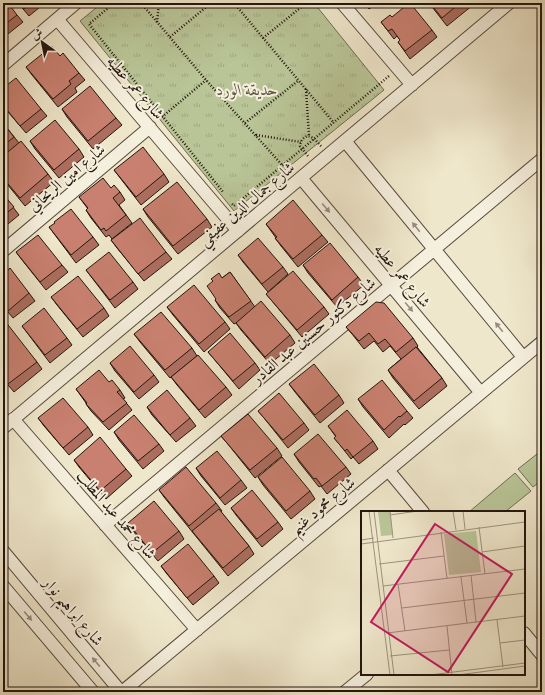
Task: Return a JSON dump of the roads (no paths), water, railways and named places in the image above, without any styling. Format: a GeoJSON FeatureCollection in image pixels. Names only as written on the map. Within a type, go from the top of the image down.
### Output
{"type":"FeatureCollection","features":[{"type":"Feature","properties":{"kind":"street"},"geometry":{"type":"LineString","coordinates":[[3,65],[76,3]]}},
{"type":"Feature","properties":{"kind":"street"},"geometry":{"type":"LineString","coordinates":[[342,3],[412,85]]}},
{"type":"Feature","properties":{"kind":"street","name":"شارع جمال الدين عفيفي"},"geometry":{"type":"LineString","coordinates":[[3,428],[510,3]]}},
{"type":"Feature","properties":{"kind":"street","name":"شارع عمر عطيه"},"geometry":{"type":"LineString","coordinates":[[57,19],[238,231]]}},
{"type":"Feature","properties":{"kind":"street","name":"شارع امين الريحاني"},"geometry":{"type":"LineString","coordinates":[[3,250],[150,127]]}},
{"type":"Feature","properties":{"kind":"street"},"geometry":{"type":"LineString","coordinates":[[345,141],[524,357]]}},
{"type":"Feature","properties":{"kind":"street","name":"شارع دكتور حسنين عبد القادر"},"geometry":{"type":"LineString","coordinates":[[105,525],[542,159]]}},
{"type":"Feature","properties":{"kind":"street","name":"شارع عمر عطيه"},"geometry":{"type":"LineString","coordinates":[[301,178],[481,393]]}},
{"type":"Feature","properties":{"kind":"street","name":"شارع محمود غنيم"},"geometry":{"type":"LineString","coordinates":[[122,692],[542,342]]}},
{"type":"Feature","properties":{"kind":"street","name":"شارع محمد عبد المطلب"},"geometry":{"type":"LineString","coordinates":[[14,419],[197,630]]}},
{"type":"Feature","properties":{"kind":"street"},"geometry":{"type":"LineString","coordinates":[[388,470],[422,511]]}},
{"type":"Feature","properties":{"kind":"street","name":"شارع ابراهيم نوار"},"geometry":{"type":"LineString","coordinates":[[3,551],[122,692]]}},
{"type":"Feature","properties":{"kind":"street"},"geometry":{"type":"LineString","coordinates":[[3,586],[93,692]]}},
{"type":"Feature","properties":{"kind":"street"},"geometry":{"type":"LineString","coordinates":[[525,634],[542,654]]}},
{"type":"Feature","properties":{"kind":"street"},"geometry":{"type":"LineString","coordinates":[[345,692],[366,675]]}},
{"type":"Feature","properties":{"kind":"park label","name":"حديقة الورد"},"geometry":{"type":"Point","coordinates":[247,89]}}]}
